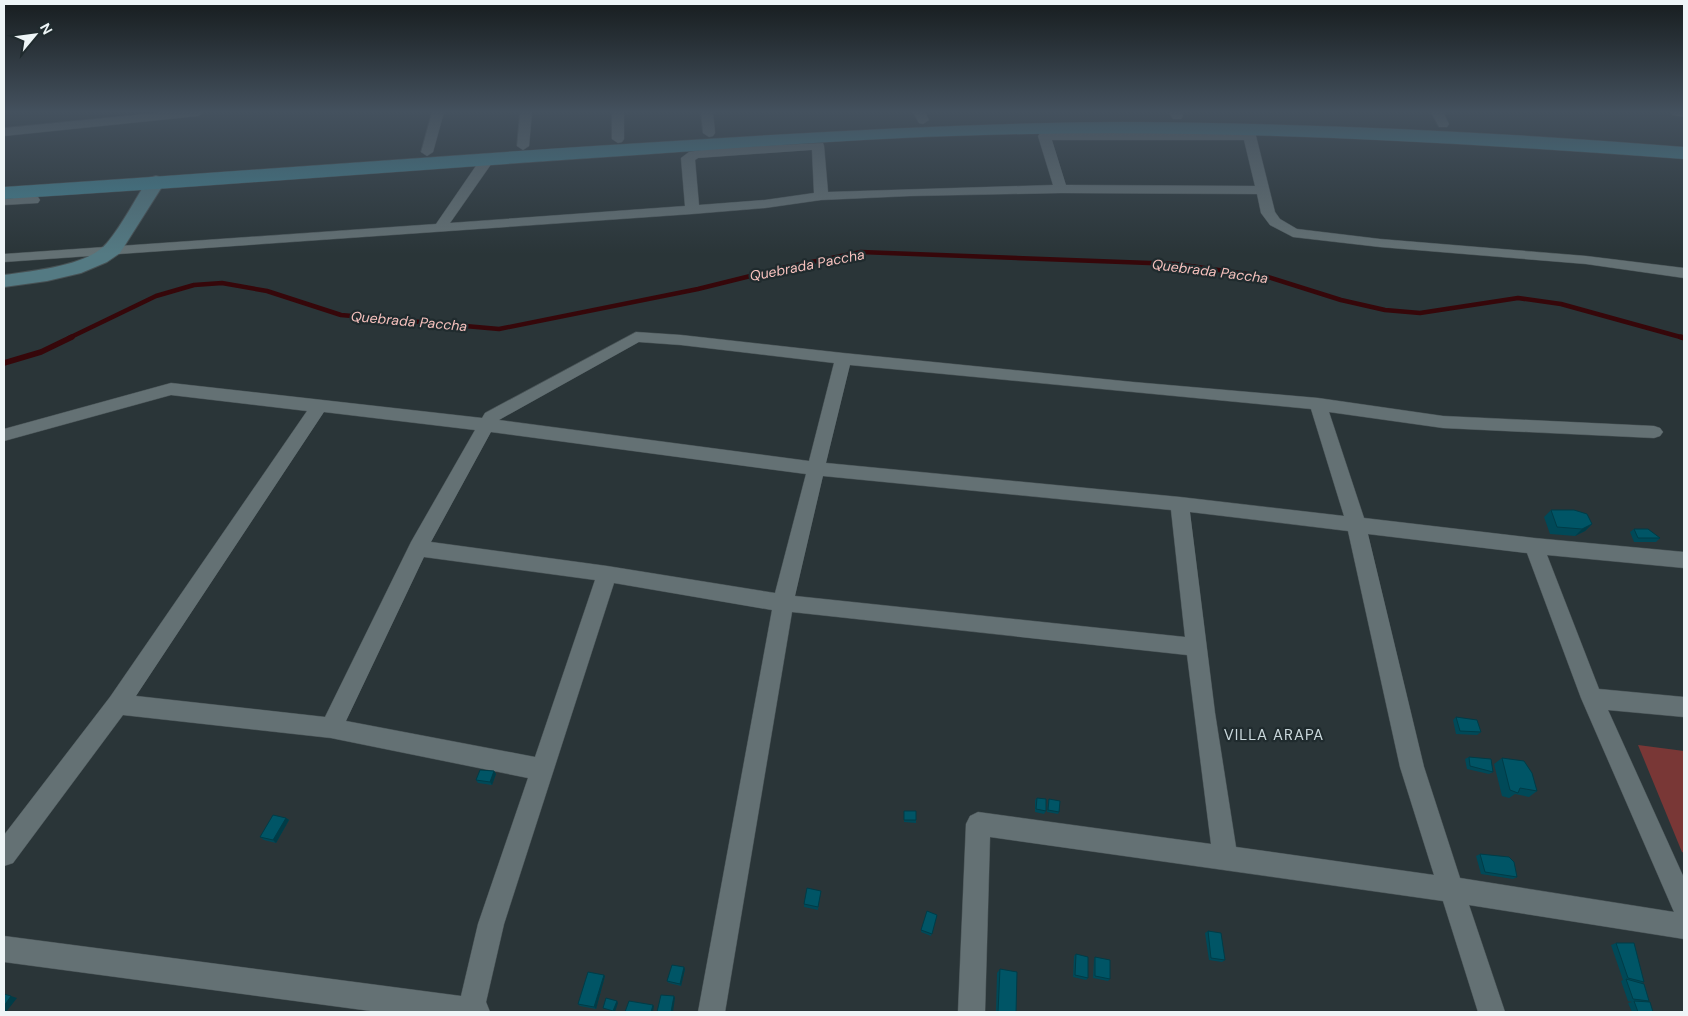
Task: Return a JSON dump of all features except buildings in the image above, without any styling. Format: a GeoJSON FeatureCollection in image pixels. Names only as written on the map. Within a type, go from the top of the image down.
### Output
{"type":"FeatureCollection","features":[{"type":"Feature","properties":{"kind":"main road"},"geometry":{"type":"LineString","coordinates":[[4,180],[315,159]]}},
{"type":"Feature","properties":{"kind":"main road"},"geometry":{"type":"LineString","coordinates":[[5,201],[156,182],[495,159]]}},
{"type":"Feature","properties":{"kind":"street"},"geometry":{"type":"LineString","coordinates":[[688,159],[692,210]]}},
{"type":"Feature","properties":{"kind":"street"},"geometry":{"type":"LineString","coordinates":[[819,159],[821,196]]}},
{"type":"Feature","properties":{"kind":"street"},"geometry":{"type":"LineString","coordinates":[[1052,159],[1061,189]]}},
{"type":"Feature","properties":{"kind":"street"},"geometry":{"type":"LineString","coordinates":[[1256,159],[1268,213],[1275,222],[1294,232],[1380,243],[1596,261],[1684,273]]}},
{"type":"Feature","properties":{"kind":"street"},"geometry":{"type":"LineString","coordinates":[[440,226],[487,160]]}},
{"type":"Feature","properties":{"kind":"street"},"geometry":{"type":"LineString","coordinates":[[4,281],[70,271],[91,264],[113,249],[156,182]]}},
{"type":"Feature","properties":{"kind":"street"},"geometry":{"type":"LineString","coordinates":[[4,258],[440,226],[692,210],[765,204],[821,196],[1061,189],[1264,190]]}},
{"type":"Feature","properties":{"kind":"street"},"geometry":{"type":"LineString","coordinates":[[5,201],[33,200]]}},
{"type":"Feature","properties":{"kind":"street"},"geometry":{"type":"LineString","coordinates":[[331,728],[418,548],[491,417],[636,337],[681,340],[843,359],[1318,404],[1443,422],[1654,432]]}},
{"type":"Feature","properties":{"kind":"street"},"geometry":{"type":"LineString","coordinates":[[711,1012],[782,603],[843,359]]}},
{"type":"Feature","properties":{"kind":"street"},"geometry":{"type":"LineString","coordinates":[[4,435],[171,389],[486,425],[816,469],[1180,504],[1534,546],[1684,560]]}},
{"type":"Feature","properties":{"kind":"street"},"geometry":{"type":"LineString","coordinates":[[1318,404],[1356,524],[1412,767],[1454,890],[1491,1012]]}},
{"type":"Feature","properties":{"kind":"street"},"geometry":{"type":"LineString","coordinates":[[4,854],[118,704],[319,406]]}},
{"type":"Feature","properties":{"kind":"street"},"geometry":{"type":"LineString","coordinates":[[1180,504],[1196,647],[1225,859]]}},
{"type":"Feature","properties":{"kind":"street"},"geometry":{"type":"LineString","coordinates":[[1534,546],[1592,698],[1684,906]]}},
{"type":"Feature","properties":{"kind":"street"},"geometry":{"type":"LineString","coordinates":[[418,548],[606,574],[782,603],[1196,647]]}},
{"type":"Feature","properties":{"kind":"street"},"geometry":{"type":"LineString","coordinates":[[4,949],[474,1012],[492,924],[606,574]]}},
{"type":"Feature","properties":{"kind":"street"},"geometry":{"type":"LineString","coordinates":[[1592,698],[1684,707]]}},
{"type":"Feature","properties":{"kind":"street"},"geometry":{"type":"LineString","coordinates":[[118,704],[331,728],[543,770]]}},
{"type":"Feature","properties":{"kind":"street"},"geometry":{"type":"LineString","coordinates":[[971,1012],[978,824],[1454,890],[1684,926]]}},
{"type":"Feature","properties":{"kind":"shaded area"},"geometry":{"type":"Polygon","coordinates":[[[1638,745],[1684,751],[1684,853],[1682,852],[1638,745]]]}},
{"type":"Feature","properties":{"kind":"waterway","name":"Quebrada Paccha"},"geometry":{"type":"LineString","coordinates":[[69,338],[156,296],[194,285],[222,283],[267,291],[341,315],[499,329],[698,289],[787,267],[861,252],[1176,264],[1268,277],[1341,300],[1385,310],[1420,313],[1518,298],[1561,304],[1684,338],[1681,337]]}},
{"type":"Feature","properties":{"kind":"waterway","name":"Quebrada Paccha"},"geometry":{"type":"LineString","coordinates":[[4,363],[41,352],[72,337]]}},
{"type":"Feature","properties":{"kind":"district","name":"VILLA ARAPA"},"geometry":{"type":"Point","coordinates":[1274,735]}}]}
